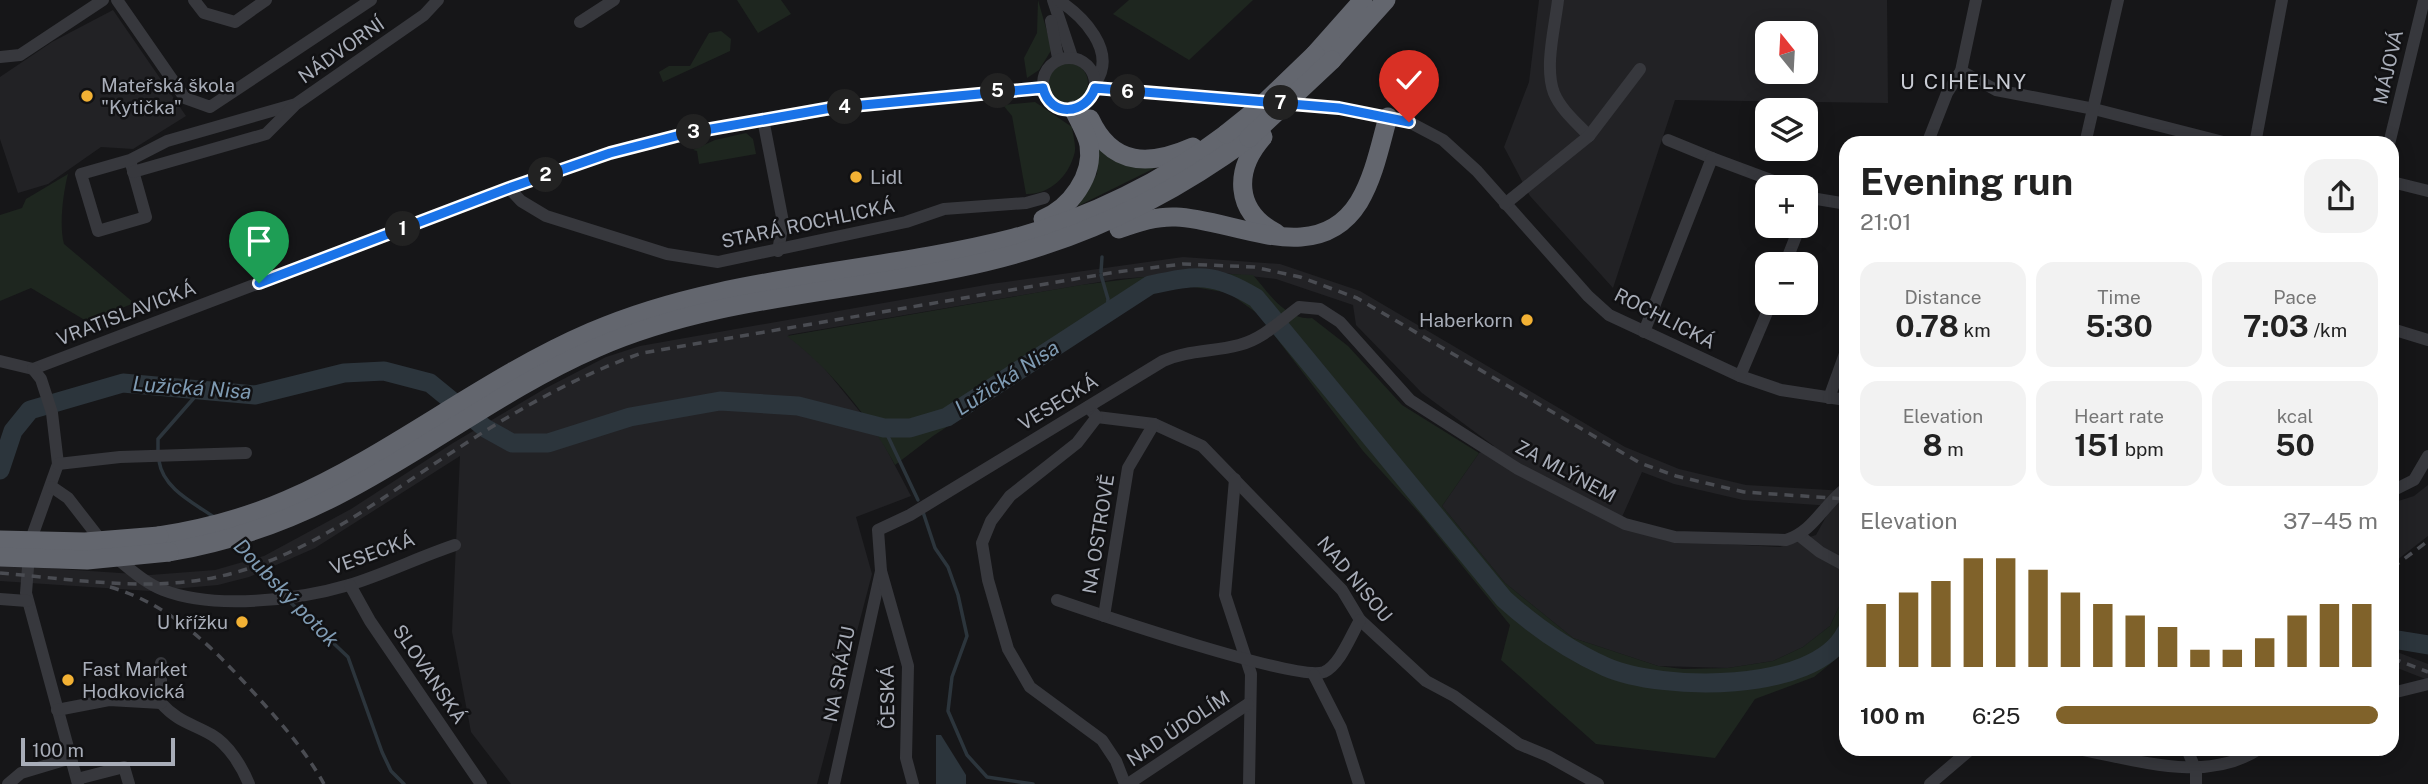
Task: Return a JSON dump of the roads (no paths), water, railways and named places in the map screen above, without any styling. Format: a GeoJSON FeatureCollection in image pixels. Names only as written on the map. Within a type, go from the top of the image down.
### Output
{"type":"FeatureCollection","features":[{"type":"Feature","properties":{"kind":"highway"},"geometry":{"type":"LineString","coordinates":[[0,557],[87,560],[199,538],[292,507],[336,496],[499,398],[597,347],[681,319],[771,299],[952,269],[1003,257],[1055,242],[1129,213],[1249,146],[1282,111],[1363,0]]}},
{"type":"Feature","properties":{"kind":"highway"},"geometry":{"type":"LineString","coordinates":[[292,507],[329,480],[503,376],[591,331],[678,302],[1015,237],[1090,211],[1166,174],[1226,134],[1324,57],[1386,0]]}},
{"type":"Feature","properties":{"kind":"highway"},"geometry":{"type":"LineString","coordinates":[[1079,108],[1104,143],[1134,158],[1150,161],[1171,157],[1226,134]]}},
{"type":"Feature","properties":{"kind":"highway"},"geometry":{"type":"LineString","coordinates":[[909,259],[1030,224],[1051,216],[1068,203],[1085,176],[1089,158],[1089,144],[1079,108]]}},
{"type":"Feature","properties":{"kind":"highway"},"geometry":{"type":"LineString","coordinates":[[1003,257],[1026,256],[1149,219],[1175,216],[1286,238],[1318,234],[1346,217],[1357,205],[1372,173],[1388,117]]}},
{"type":"Feature","properties":{"kind":"highway"},"geometry":{"type":"LineString","coordinates":[[1249,146],[1240,181],[1248,209],[1259,223],[1286,238]]}},
{"type":"Feature","properties":{"kind":"highway"},"geometry":{"type":"LineString","coordinates":[[0,540],[164,544]]}},
{"type":"Feature","properties":{"kind":"street"},"geometry":{"type":"LineString","coordinates":[[0,57],[20,55],[103,0]]}},
{"type":"Feature","properties":{"kind":"street"},"geometry":{"type":"LineString","coordinates":[[117,0],[184,97],[211,107],[371,0]]}},
{"type":"Feature","properties":{"kind":"street"},"geometry":{"type":"LineString","coordinates":[[194,0],[204,13],[234,22],[266,0]]}},
{"type":"Feature","properties":{"kind":"street","name":"NÁDVORNÍ"},"geometry":{"type":"LineString","coordinates":[[131,166],[146,217],[98,231],[81,174],[131,166],[266,134],[296,104],[424,15],[438,0]]}},
{"type":"Feature","properties":{"kind":"street"},"geometry":{"type":"LineString","coordinates":[[580,22],[614,0]]}},
{"type":"Feature","properties":{"kind":"street"},"geometry":{"type":"LineString","coordinates":[[1047,0],[1058,58]]}},
{"type":"Feature","properties":{"kind":"street"},"geometry":{"type":"LineString","coordinates":[[1558,0],[1551,71],[1554,92],[1589,136]]}},
{"type":"Feature","properties":{"kind":"street"},"geometry":{"type":"LineString","coordinates":[[1930,136],[1947,93],[1961,71],[1976,0]]}},
{"type":"Feature","properties":{"kind":"street"},"geometry":{"type":"LineString","coordinates":[[2087,136],[2119,0]]}},
{"type":"Feature","properties":{"kind":"street"},"geometry":{"type":"LineString","coordinates":[[2257,136],[2283,0]]}},
{"type":"Feature","properties":{"kind":"street","name":"MÁJOVÁ"},"geometry":{"type":"LineString","coordinates":[[2391,136],[2424,0]]}},
{"type":"Feature","properties":{"kind":"street"},"geometry":{"type":"LineString","coordinates":[[1060,2],[1072,57]]}},
{"type":"Feature","properties":{"kind":"street"},"geometry":{"type":"LineString","coordinates":[[1060,2],[1090,27],[1102,60],[1101,75],[1095,85],[1079,108],[1065,110],[1051,104],[1043,88],[1045,73],[1058,58],[1072,57],[1089,66],[1095,85]]}},
{"type":"Feature","properties":{"kind":"street"},"geometry":{"type":"LineString","coordinates":[[1505,204],[1589,136],[1640,69]]}},
{"type":"Feature","properties":{"kind":"street"},"geometry":{"type":"LineString","coordinates":[[1961,71],[1996,90],[2094,109],[2198,136]]}},
{"type":"Feature","properties":{"kind":"street","name":"ROCHLICKÁ"},"geometry":{"type":"LineString","coordinates":[[1095,85],[1339,108],[1409,122],[1443,140],[1477,171],[1588,296],[1609,315],[1740,376],[1782,390],[1839,399]]}},
{"type":"Feature","properties":{"kind":"street","name":"VRATISLAVICKÁ"},"geometry":{"type":"LineString","coordinates":[[33,369],[509,188],[623,150],[688,133],[844,107],[1043,88]]}},
{"type":"Feature","properties":{"kind":"street","name":"NÁDVORNÍ"},"geometry":{"type":"LineString","coordinates":[[131,166],[167,141],[296,104]]}},
{"type":"Feature","properties":{"kind":"street"},"geometry":{"type":"LineString","coordinates":[[764,120],[783,222],[778,251]]}},
{"type":"Feature","properties":{"kind":"street"},"geometry":{"type":"LineString","coordinates":[[1668,140],[1758,175]]}},
{"type":"Feature","properties":{"kind":"street"},"geometry":{"type":"LineString","coordinates":[[1643,332],[1712,158]]}},
{"type":"Feature","properties":{"kind":"street"},"geometry":{"type":"LineString","coordinates":[[2399,184],[2428,191]]}},
{"type":"Feature","properties":{"kind":"street","name":"STARÁ ROCHLICKÁ"},"geometry":{"type":"LineString","coordinates":[[509,188],[521,201],[546,216],[667,254],[718,262],[906,222],[944,209],[1026,203],[1044,198]]}},
{"type":"Feature","properties":{"kind":"street"},"geometry":{"type":"LineString","coordinates":[[1818,198],[1839,203]]}},
{"type":"Feature","properties":{"kind":"street","name":"VESECKÁ"},"geometry":{"type":"LineString","coordinates":[[881,571],[878,530],[1092,412],[1171,357],[1239,345],[1266,333],[1296,309]]}},
{"type":"Feature","properties":{"kind":"street","name":"ZA MLÝNEM"},"geometry":{"type":"LineString","coordinates":[[1296,309],[1320,309],[1340,322],[1410,400],[1518,470],[1625,524],[1675,537],[1769,541],[1800,536]]}},
{"type":"Feature","properties":{"kind":"street"},"geometry":{"type":"LineString","coordinates":[[1740,376],[1766,315]]}},
{"type":"Feature","properties":{"kind":"street"},"geometry":{"type":"LineString","coordinates":[[2399,331],[2428,340]]}},
{"type":"Feature","properties":{"kind":"street"},"geometry":{"type":"LineString","coordinates":[[0,361],[33,369],[45,389],[52,413],[58,464],[52,487],[30,542],[25,575],[27,601],[78,782],[124,767],[129,784]]}},
{"type":"Feature","properties":{"kind":"street"},"geometry":{"type":"LineString","coordinates":[[1829,398],[1839,370]]}},
{"type":"Feature","properties":{"kind":"street","name":"NAD NISOU"},"geometry":{"type":"LineString","coordinates":[[1092,412],[1154,424],[1202,446],[1342,590],[1360,620],[1426,681],[1454,696],[1519,744],[1548,756],[1598,784]]}},
{"type":"Feature","properties":{"kind":"street","name":"NAD ÚDOLÍM"},"geometry":{"type":"LineString","coordinates":[[1092,412],[1077,443],[1010,496],[991,521],[982,542],[988,580],[1008,649],[1030,687],[1102,740],[1127,784],[1248,704]]}},
{"type":"Feature","properties":{"kind":"street","name":"NA OSTROVĚ"},"geometry":{"type":"LineString","coordinates":[[1104,616],[1128,468],[1154,424]]}},
{"type":"Feature","properties":{"kind":"street"},"geometry":{"type":"LineString","coordinates":[[58,464],[120,457],[246,453]]}},
{"type":"Feature","properties":{"kind":"street"},"geometry":{"type":"LineString","coordinates":[[2399,488],[2414,480],[2428,456]]}},
{"type":"Feature","properties":{"kind":"street"},"geometry":{"type":"LineString","coordinates":[[1235,479],[1225,595],[1251,674],[1248,704],[1249,784]]}},
{"type":"Feature","properties":{"kind":"street","name":"VESECKÁ"},"geometry":{"type":"LineString","coordinates":[[52,487],[68,498],[114,556],[135,574],[164,591],[212,600],[292,597],[350,585],[455,545]]}},
{"type":"Feature","properties":{"kind":"street"},"geometry":{"type":"LineString","coordinates":[[1839,493],[1800,536],[1820,552],[1839,562]]}},
{"type":"Feature","properties":{"kind":"street","name":"NA SRÁZU"},"geometry":{"type":"LineString","coordinates":[[834,784],[881,571]]}},
{"type":"Feature","properties":{"kind":"street","name":"ČESKÁ"},"geometry":{"type":"LineString","coordinates":[[881,571],[908,666],[906,758],[913,784]]}},
{"type":"Feature","properties":{"kind":"street","name":"SLOVANSKÁ"},"geometry":{"type":"LineString","coordinates":[[350,585],[370,621],[481,784]]}},
{"type":"Feature","properties":{"kind":"street"},"geometry":{"type":"LineString","coordinates":[[0,599],[27,601]]}},
{"type":"Feature","properties":{"kind":"street","name":"NA OSTROVĚ"},"geometry":{"type":"LineString","coordinates":[[1057,600],[1247,659],[1314,675]]}},
{"type":"Feature","properties":{"kind":"street"},"geometry":{"type":"LineString","coordinates":[[1359,784],[1341,728],[1314,675],[1327,670],[1360,620]]}},
{"type":"Feature","properties":{"kind":"street"},"geometry":{"type":"LineString","coordinates":[[161,663],[161,703],[174,718],[215,736],[242,767],[248,784]]}},
{"type":"Feature","properties":{"kind":"street"},"geometry":{"type":"LineString","coordinates":[[2399,691],[2428,684]]}},
{"type":"Feature","properties":{"kind":"street"},"geometry":{"type":"LineString","coordinates":[[57,710],[108,700],[161,703]]}},
{"type":"Feature","properties":{"kind":"street"},"geometry":{"type":"LineString","coordinates":[[1930,784],[1963,756]]}},
{"type":"Feature","properties":{"kind":"street"},"geometry":{"type":"LineString","coordinates":[[2106,756],[2196,778],[2249,756]]}},
{"type":"Feature","properties":{"kind":"street"},"geometry":{"type":"LineString","coordinates":[[2189,756],[2196,778]]}},
{"type":"Feature","properties":{"kind":"street"},"geometry":{"type":"LineString","coordinates":[[8,784],[21,774],[71,758]]}},
{"type":"Feature","properties":{"kind":"waterway"},"geometry":{"type":"LineString","coordinates":[[1101,272],[1102,257]]}},
{"type":"Feature","properties":{"kind":"waterway"},"geometry":{"type":"LineString","coordinates":[[1101,275],[1108,299],[1107,311]]}},
{"type":"Feature","properties":{"kind":"waterway","name":"Lužická Nisa"},"geometry":{"type":"LineString","coordinates":[[0,470],[13,431],[30,410],[123,383],[255,395],[344,373],[384,371],[430,383],[485,428],[512,443],[548,443],[630,417],[720,401],[798,406],[884,428],[910,428],[947,417],[1150,285],[1204,278],[1228,284],[1256,298],[1504,599],[1540,628],[1578,653],[1606,667],[1631,675],[1698,683],[1735,682],[1771,677],[1803,667],[1829,652],[1839,640]]}},
{"type":"Feature","properties":{"kind":"waterway","name":"Doubský potok"},"geometry":{"type":"LineString","coordinates":[[158,453],[158,439],[200,391]]}},
{"type":"Feature","properties":{"kind":"waterway"},"geometry":{"type":"LineString","coordinates":[[884,428],[918,500]]}},
{"type":"Feature","properties":{"kind":"waterway","name":"Doubský potok"},"geometry":{"type":"LineString","coordinates":[[159,461],[172,487],[214,517]]}},
{"type":"Feature","properties":{"kind":"waterway"},"geometry":{"type":"LineString","coordinates":[[923,512],[935,548],[948,567],[958,595],[967,636],[952,677],[948,711],[967,755],[987,777],[1033,784]]}},
{"type":"Feature","properties":{"kind":"waterway","name":"Doubský potok"},"geometry":{"type":"LineString","coordinates":[[238,543],[284,595]]}},
{"type":"Feature","properties":{"kind":"waterway","name":"Doubský potok"},"geometry":{"type":"LineString","coordinates":[[289,601],[348,657],[382,752],[391,771],[404,784]]}},
{"type":"Feature","properties":{"kind":"waterway","name":"Lužická Nisa"},"geometry":{"type":"LineString","coordinates":[[2399,640],[2428,645]]}},
{"type":"Feature","properties":{"kind":"railway"},"geometry":{"type":"LineString","coordinates":[[0,573],[136,584],[164,584],[217,577],[250,568],[311,541],[370,507],[522,409],[569,384],[642,353],[1116,272],[1183,264],[1254,267],[1300,277],[1357,298],[1640,463],[1676,476],[1744,492],[1839,499]]}},
{"type":"Feature","properties":{"kind":"railway"},"geometry":{"type":"LineString","coordinates":[[2399,563],[2428,541]]}},
{"type":"Feature","properties":{"kind":"railway"},"geometry":{"type":"LineString","coordinates":[[110,587],[153,605],[207,645],[283,726],[324,784]]}},
{"type":"Feature","properties":{"kind":"railway"},"geometry":{"type":"LineString","coordinates":[[2399,661],[2428,672]]}},
{"type":"Feature","properties":{"kind":"place","name":"Mateřská škola \"Kytička\""},"geometry":{"type":"Point","coordinates":[87,96]}},
{"type":"Feature","properties":{"kind":"place","name":"Lidl"},"geometry":{"type":"Point","coordinates":[856,177]}},
{"type":"Feature","properties":{"kind":"place","name":"Haberkorn"},"geometry":{"type":"Point","coordinates":[1527,320]}},
{"type":"Feature","properties":{"kind":"place","name":"U křížku"},"geometry":{"type":"Point","coordinates":[242,622]}},
{"type":"Feature","properties":{"kind":"place","name":"Fast Market Hodkovická"},"geometry":{"type":"Point","coordinates":[68,680]}},
{"type":"Feature","properties":{"kind":"district","name":"U CIHELNY"},"geometry":{"type":"Point","coordinates":[1964,82]}}]}
